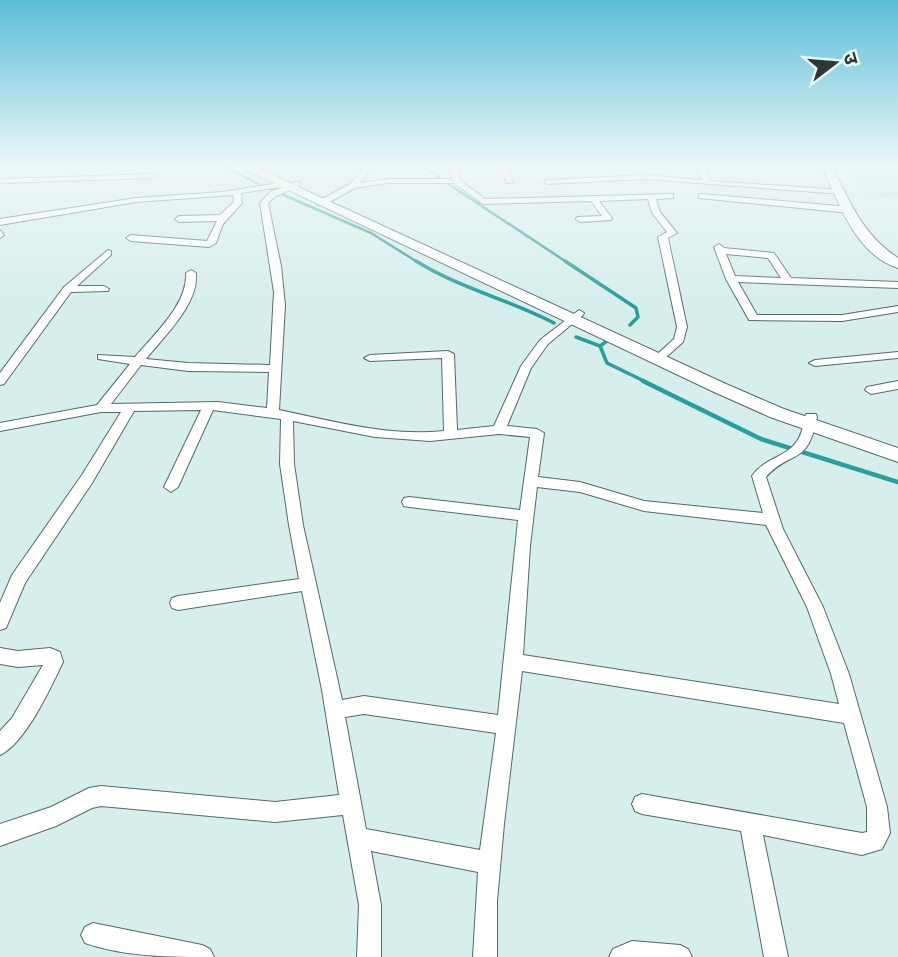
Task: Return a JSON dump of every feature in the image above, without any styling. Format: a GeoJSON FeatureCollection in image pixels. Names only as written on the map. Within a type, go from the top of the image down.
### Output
{"type":"FeatureCollection","features":[{"type":"Feature","properties":{"kind":"main road"},"geometry":{"type":"LineString","coordinates":[[348,212],[662,356],[811,421],[898,455]]}},
{"type":"Feature","properties":{"kind":"main road"},"geometry":{"type":"LineString","coordinates":[[851,212],[857,227],[875,249],[898,264]]}},
{"type":"Feature","properties":{"kind":"main road"},"geometry":{"type":"LineString","coordinates":[[861,212],[873,233],[898,256]]}},
{"type":"Feature","properties":{"kind":"main road"},"geometry":{"type":"LineString","coordinates":[[811,421],[898,446]]}},
{"type":"Feature","properties":{"kind":"street"},"geometry":{"type":"LineString","coordinates":[[0,222],[44,212]]}},
{"type":"Feature","properties":{"kind":"street"},"geometry":{"type":"LineString","coordinates":[[131,238],[209,244],[213,241],[221,218],[228,212]]}},
{"type":"Feature","properties":{"kind":"street"},"geometry":{"type":"LineString","coordinates":[[265,212],[280,303],[275,369],[280,414],[307,584],[334,710],[370,905],[369,957]]}},
{"type":"Feature","properties":{"kind":"street"},"geometry":{"type":"LineString","coordinates":[[580,219],[608,218],[603,212]]}},
{"type":"Feature","properties":{"kind":"street"},"geometry":{"type":"LineString","coordinates":[[656,212],[673,233],[663,237],[682,327],[679,340],[662,356]]}},
{"type":"Feature","properties":{"kind":"street"},"geometry":{"type":"LineString","coordinates":[[179,219],[221,218]]}},
{"type":"Feature","properties":{"kind":"street"},"geometry":{"type":"LineString","coordinates":[[788,281],[771,255],[720,249],[731,279],[751,316],[757,319],[856,317],[898,309]]}},
{"type":"Feature","properties":{"kind":"street"},"geometry":{"type":"LineString","coordinates":[[0,381],[68,289],[108,253]]}},
{"type":"Feature","properties":{"kind":"street"},"geometry":{"type":"LineString","coordinates":[[101,408],[175,315],[192,286],[191,273]]}},
{"type":"Feature","properties":{"kind":"street"},"geometry":{"type":"LineString","coordinates":[[731,279],[898,285]]}},
{"type":"Feature","properties":{"kind":"street"},"geometry":{"type":"LineString","coordinates":[[68,289],[104,289]]}},
{"type":"Feature","properties":{"kind":"street"},"geometry":{"type":"LineString","coordinates":[[499,430],[525,368],[544,342],[576,316]]}},
{"type":"Feature","properties":{"kind":"street"},"geometry":{"type":"LineString","coordinates":[[370,358],[448,354],[451,435]]}},
{"type":"Feature","properties":{"kind":"street"},"geometry":{"type":"LineString","coordinates":[[814,363],[898,355]]}},
{"type":"Feature","properties":{"kind":"street"},"geometry":{"type":"LineString","coordinates":[[102,357],[188,368],[275,369]]}},
{"type":"Feature","properties":{"kind":"street"},"geometry":{"type":"LineString","coordinates":[[0,365],[13,365]]}},
{"type":"Feature","properties":{"kind":"street"},"geometry":{"type":"LineString","coordinates":[[871,390],[898,385]]}},
{"type":"Feature","properties":{"kind":"street"},"geometry":{"type":"LineString","coordinates":[[0,624],[18,580],[87,479],[131,406]]}},
{"type":"Feature","properties":{"kind":"street"},"geometry":{"type":"LineString","coordinates":[[0,427],[101,408],[209,406],[280,414],[375,433],[429,437],[499,430],[537,433],[490,863],[485,957]]}},
{"type":"Feature","properties":{"kind":"street"},"geometry":{"type":"LineString","coordinates":[[171,486],[209,406]]}},
{"type":"Feature","properties":{"kind":"street"},"geometry":{"type":"LineString","coordinates":[[642,804],[862,844],[874,841],[880,834],[877,807],[840,674],[815,607],[772,520],[759,476],[763,470],[797,451],[808,437],[811,421]]}},
{"type":"Feature","properties":{"kind":"street"},"geometry":{"type":"LineString","coordinates":[[532,481],[580,486],[644,506],[772,520]]}},
{"type":"Feature","properties":{"kind":"street"},"geometry":{"type":"LineString","coordinates":[[409,502],[527,516]]}},
{"type":"Feature","properties":{"kind":"street"},"geometry":{"type":"LineString","coordinates":[[178,603],[307,584]]}},
{"type":"Feature","properties":{"kind":"street"},"geometry":{"type":"LineString","coordinates":[[0,656],[54,658],[19,724],[0,745]]}},
{"type":"Feature","properties":{"kind":"street"},"geometry":{"type":"LineString","coordinates":[[514,662],[850,715]]}},
{"type":"Feature","properties":{"kind":"street"},"geometry":{"type":"LineString","coordinates":[[334,710],[364,705],[506,725]]}},
{"type":"Feature","properties":{"kind":"street"},"geometry":{"type":"LineString","coordinates":[[0,835],[56,816],[89,797],[275,812],[351,804]]}},
{"type":"Feature","properties":{"kind":"street"},"geometry":{"type":"LineString","coordinates":[[750,822],[776,957]]}},
{"type":"Feature","properties":{"kind":"street"},"geometry":{"type":"LineString","coordinates":[[356,838],[490,863]]}},
{"type":"Feature","properties":{"kind":"street"},"geometry":{"type":"LineString","coordinates":[[93,935],[202,957]]}},
{"type":"Feature","properties":{"kind":"street"},"geometry":{"type":"LineString","coordinates":[[621,957],[632,953],[680,957]]}},
{"type":"Feature","properties":{"kind":"waterway"},"geometry":{"type":"LineString","coordinates":[[322,212],[371,233],[419,263]]}},
{"type":"Feature","properties":{"kind":"waterway"},"geometry":{"type":"LineString","coordinates":[[490,212],[568,263]]}},
{"type":"Feature","properties":{"kind":"waterway"},"geometry":{"type":"LineString","coordinates":[[416,261],[450,279],[554,323]]}},
{"type":"Feature","properties":{"kind":"waterway"},"geometry":{"type":"LineString","coordinates":[[565,261],[636,308],[638,317],[630,325]]}},
{"type":"Feature","properties":{"kind":"waterway"},"geometry":{"type":"LineString","coordinates":[[576,337],[600,346]]}},
{"type":"Feature","properties":{"kind":"waterway"},"geometry":{"type":"LineString","coordinates":[[600,346],[607,341]]}},
{"type":"Feature","properties":{"kind":"waterway"},"geometry":{"type":"LineString","coordinates":[[600,346],[607,363],[646,382]]}},
{"type":"Feature","properties":{"kind":"waterway"},"geometry":{"type":"LineString","coordinates":[[643,381],[761,439],[898,482]]}}]}
